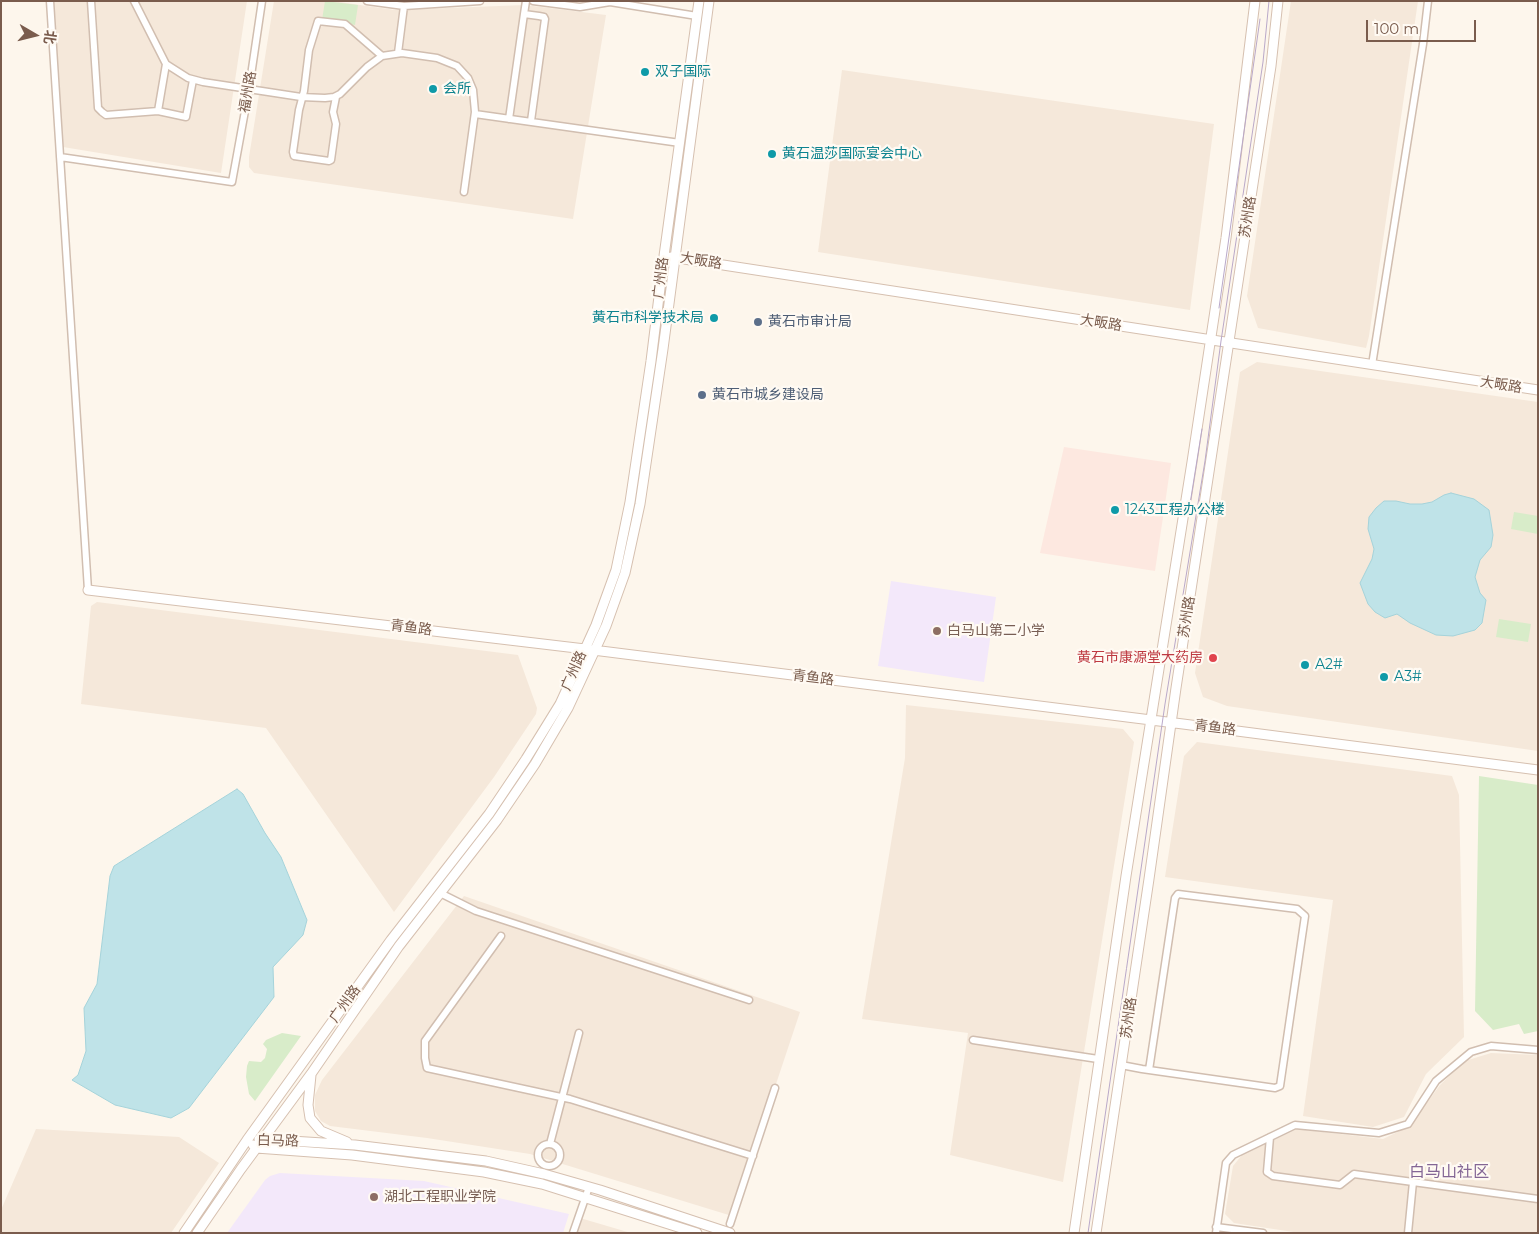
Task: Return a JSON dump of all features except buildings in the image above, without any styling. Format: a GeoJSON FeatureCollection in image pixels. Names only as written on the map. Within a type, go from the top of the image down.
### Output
{"type":"FeatureCollection","features":[{"type":"Feature","properties":{"kind":"main road","name":"广州路"},"geometry":{"type":"LineString","coordinates":[[184,1233],[247,1140],[391,940],[489,814],[516,775],[560,704],[596,625],[616,570],[630,502],[651,361],[699,1]]}},
{"type":"Feature","properties":{"kind":"main road","name":"广州路"},"geometry":{"type":"LineString","coordinates":[[197,1233],[262,1139],[311,1074],[399,946],[497,820],[535,764],[568,708],[606,626],[625,573],[638,513],[675,257],[708,1]]}},
{"type":"Feature","properties":{"kind":"main road","name":"苏州路"},"geometry":{"type":"LineString","coordinates":[[1074,1233],[1098,1059],[1226,238],[1255,1]]}},
{"type":"Feature","properties":{"kind":"main road","name":"苏州路"},"geometry":{"type":"LineString","coordinates":[[1096,1233],[1171,722],[1271,66],[1278,1]]}},
{"type":"Feature","properties":{"kind":"main road","name":"大畈路"},"geometry":{"type":"LineString","coordinates":[[664,256],[1538,390]]}},
{"type":"Feature","properties":{"kind":"main road","name":"青鱼路"},"geometry":{"type":"LineString","coordinates":[[88,590],[595,650],[1538,770]]}},
{"type":"Feature","properties":{"kind":"main road"},"geometry":{"type":"LineString","coordinates":[[311,1074],[308,1106],[310,1118],[321,1131],[354,1145]]}},
{"type":"Feature","properties":{"kind":"main road","name":"白马路"},"geometry":{"type":"LineString","coordinates":[[247,1140],[262,1139],[354,1145],[486,1161],[544,1174],[730,1228]]}},
{"type":"Feature","properties":{"kind":"main road","name":"白马路"},"geometry":{"type":"LineString","coordinates":[[247,1140],[256,1148],[352,1156],[484,1172],[542,1184],[697,1233]]}},
{"type":"Feature","properties":{"kind":"street"},"geometry":{"type":"LineString","coordinates":[[50,1],[88,590]]}},
{"type":"Feature","properties":{"kind":"street"},"geometry":{"type":"LineString","coordinates":[[91,1],[98,108],[106,115],[158,111],[186,117],[193,80]]}},
{"type":"Feature","properties":{"kind":"street"},"geometry":{"type":"LineString","coordinates":[[134,1],[166,64],[193,80],[325,98],[336,97],[367,67],[382,56],[398,53],[437,58],[457,66],[468,78],[473,90],[475,114],[464,192]]}},
{"type":"Feature","properties":{"kind":"street","name":"福州路"},"geometry":{"type":"LineString","coordinates":[[60,157],[232,182],[249,89],[262,1]]}},
{"type":"Feature","properties":{"kind":"street"},"geometry":{"type":"LineString","coordinates":[[367,1],[404,6],[480,1]]}},
{"type":"Feature","properties":{"kind":"street"},"geometry":{"type":"LineString","coordinates":[[509,118],[526,1]]}},
{"type":"Feature","properties":{"kind":"street"},"geometry":{"type":"LineString","coordinates":[[533,1],[580,7],[610,2],[697,16]]}},
{"type":"Feature","properties":{"kind":"street"},"geometry":{"type":"LineString","coordinates":[[1372,365],[1423,44],[1428,1]]}},
{"type":"Feature","properties":{"kind":"street"},"geometry":{"type":"LineString","coordinates":[[398,53],[404,6]]}},
{"type":"Feature","properties":{"kind":"street"},"geometry":{"type":"LineString","coordinates":[[524,14],[544,17],[545,19],[531,122]]}},
{"type":"Feature","properties":{"kind":"street"},"geometry":{"type":"LineString","coordinates":[[336,97],[333,112],[336,124],[329,161],[294,156],[309,50],[318,21],[346,24],[382,56]]}},
{"type":"Feature","properties":{"kind":"street"},"geometry":{"type":"LineString","coordinates":[[158,111],[166,64]]}},
{"type":"Feature","properties":{"kind":"street"},"geometry":{"type":"LineString","coordinates":[[475,114],[680,142]]}},
{"type":"Feature","properties":{"kind":"street"},"geometry":{"type":"LineString","coordinates":[[440,892],[476,911],[749,1000]]}},
{"type":"Feature","properties":{"kind":"street"},"geometry":{"type":"LineString","coordinates":[[1121,1065],[1149,1070],[1275,1088],[1280,1086],[1305,916],[1298,909],[1178,894],[1175,898],[1149,1070]]}},
{"type":"Feature","properties":{"kind":"street"},"geometry":{"type":"LineString","coordinates":[[501,936],[425,1041],[427,1068],[562,1097],[753,1156]]}},
{"type":"Feature","properties":{"kind":"street"},"geometry":{"type":"LineString","coordinates":[[550,1144],[579,1033]]}},
{"type":"Feature","properties":{"kind":"street"},"geometry":{"type":"LineString","coordinates":[[973,1040],[1098,1059]]}},
{"type":"Feature","properties":{"kind":"street"},"geometry":{"type":"LineString","coordinates":[[1263,1233],[1216,1230],[1226,1164],[1232,1155],[1295,1124],[1379,1133],[1408,1124],[1436,1081],[1471,1052],[1491,1046],[1538,1050]]}},
{"type":"Feature","properties":{"kind":"street"},"geometry":{"type":"LineString","coordinates":[[730,1228],[775,1088]]}},
{"type":"Feature","properties":{"kind":"street"},"geometry":{"type":"LineString","coordinates":[[1270,1137],[1267,1172],[1272,1176],[1340,1185],[1354,1174],[1538,1199]]}},
{"type":"Feature","properties":{"kind":"street"},"geometry":{"type":"LineString","coordinates":[[550,1144],[541,1148],[537,1161],[550,1166],[556,1163]]}},
{"type":"Feature","properties":{"kind":"street"},"geometry":{"type":"LineString","coordinates":[[550,1144],[556,1147],[560,1153],[556,1163],[557,1170]]}},
{"type":"Feature","properties":{"kind":"street"},"geometry":{"type":"LineString","coordinates":[[1408,1233],[1413,1182]]}},
{"type":"Feature","properties":{"kind":"street"},"geometry":{"type":"LineString","coordinates":[[573,1233],[588,1187]]}},
{"type":"Feature","properties":{"kind":"shaded area"},"geometry":{"type":"Polygon","coordinates":[[[53,1],[247,1],[221,173],[63,147],[53,1]]]}},
{"type":"Feature","properties":{"kind":"shaded area"},"geometry":{"type":"Polygon","coordinates":[[[274,1],[332,1],[395,10],[525,5],[606,15],[573,219],[254,173],[249,167],[249,157],[274,1]]]}},
{"type":"Feature","properties":{"kind":"shaded area"},"geometry":{"type":"Polygon","coordinates":[[[1291,1],[1418,1],[1366,348],[1258,328],[1247,296],[1291,1]]]}},
{"type":"Feature","properties":{"kind":"shaded area"},"geometry":{"type":"Polygon","coordinates":[[[842,70],[1214,124],[1190,310],[818,252],[842,70]]]}},
{"type":"Feature","properties":{"kind":"shaded area"},"geometry":{"type":"Polygon","coordinates":[[[1257,362],[1538,402],[1538,751],[1227,706],[1203,697],[1195,673],[1240,372],[1257,362]]]}},
{"type":"Feature","properties":{"kind":"shaded area"},"geometry":{"type":"Polygon","coordinates":[[[1064,447],[1171,463],[1155,571],[1040,553],[1064,447]]]}},
{"type":"Feature","properties":{"kind":"shaded area","name":"白马山第二小学"},"geometry":{"type":"Polygon","coordinates":[[[891,581],[996,597],[984,682],[878,666],[891,581]]]}},
{"type":"Feature","properties":{"kind":"shaded area"},"geometry":{"type":"Polygon","coordinates":[[[97,602],[518,655],[537,708],[536,714],[494,777],[394,912],[266,728],[81,704],[91,606],[97,602]]]}},
{"type":"Feature","properties":{"kind":"shaded area"},"geometry":{"type":"Polygon","coordinates":[[[906,705],[1123,729],[1134,742],[1063,1182],[950,1155],[968,1033],[862,1019],[905,758],[906,705]]]}},
{"type":"Feature","properties":{"kind":"shaded area"},"geometry":{"type":"Polygon","coordinates":[[[1197,742],[1452,776],[1459,795],[1464,1037],[1426,1074],[1404,1117],[1373,1127],[1303,1116],[1333,900],[1165,877],[1184,756],[1197,742]]]}},
{"type":"Feature","properties":{"kind":"shaded area"},"geometry":{"type":"Polygon","coordinates":[[[464,896],[800,1012],[732,1216],[530,1154],[427,1138],[330,1126],[321,1121],[315,1111],[315,1095],[322,1080],[464,896]]]}},
{"type":"Feature","properties":{"kind":"shaded area"},"geometry":{"type":"Polygon","coordinates":[[[1491,1053],[1538,1055],[1538,1233],[1300,1233],[1234,1223],[1225,1214],[1233,1166],[1242,1155],[1297,1129],[1383,1139],[1410,1126],[1440,1085],[1465,1061],[1491,1053]]]}},
{"type":"Feature","properties":{"kind":"shaded area"},"geometry":{"type":"Polygon","coordinates":[[[36,1129],[179,1137],[219,1163],[171,1233],[1,1233],[1,1210],[36,1129]]]}},
{"type":"Feature","properties":{"kind":"shaded area","name":"湖北工程职业学院"},"geometry":{"type":"Polygon","coordinates":[[[280,1173],[424,1181],[569,1214],[563,1233],[227,1233],[265,1180],[270,1176],[280,1173]]]}},
{"type":"Feature","properties":{"kind":"shaded area"},"geometry":{"type":"Polygon","coordinates":[[[580,1218],[631,1233],[575,1233],[580,1218]]]}},
{"type":"Feature","properties":{"kind":"green space"},"geometry":{"type":"Polygon","coordinates":[[[325,1],[358,5],[355,25],[322,20],[325,1]]]}},
{"type":"Feature","properties":{"kind":"green space"},"geometry":{"type":"Polygon","coordinates":[[[1514,512],[1538,516],[1538,534],[1511,529],[1514,512]]]}},
{"type":"Feature","properties":{"kind":"green space"},"geometry":{"type":"Polygon","coordinates":[[[1499,619],[1531,624],[1528,642],[1496,637],[1499,619]]]}},
{"type":"Feature","properties":{"kind":"green space"},"geometry":{"type":"Polygon","coordinates":[[[1479,776],[1538,785],[1538,1031],[1524,1034],[1519,1024],[1493,1030],[1475,1011],[1479,776]]]}},
{"type":"Feature","properties":{"kind":"green space"},"geometry":{"type":"Polygon","coordinates":[[[282,1033],[301,1036],[255,1101],[249,1094],[246,1077],[247,1066],[249,1061],[261,1062],[265,1058],[267,1049],[263,1044],[266,1040],[282,1033]]]}},
{"type":"Feature","properties":{"kind":"water"},"geometry":{"type":"Polygon","coordinates":[[[1451,493],[1474,499],[1489,510],[1493,535],[1491,547],[1480,560],[1475,577],[1480,593],[1486,600],[1482,623],[1475,630],[1453,636],[1436,635],[1410,623],[1397,614],[1385,618],[1375,612],[1368,604],[1360,583],[1372,559],[1374,549],[1368,529],[1369,517],[1376,508],[1384,501],[1422,504],[1432,502],[1451,493]]]}},
{"type":"Feature","properties":{"kind":"water"},"geometry":{"type":"Polygon","coordinates":[[[237,789],[243,794],[281,857],[307,920],[303,935],[273,967],[274,997],[189,1108],[171,1118],[115,1105],[72,1080],[78,1075],[86,1051],[84,1008],[97,984],[110,876],[114,866],[237,789]]]}},
{"type":"Feature","properties":{"kind":"tram line"},"geometry":{"type":"LineString","coordinates":[[1088,1233],[1165,704],[1205,461],[1263,62],[1269,1]]}},
{"type":"Feature","properties":{"kind":"tram line"},"geometry":{"type":"LineString","coordinates":[[1219,308],[1260,19]]}},
{"type":"Feature","properties":{"kind":"tram line"},"geometry":{"type":"LineString","coordinates":[[1190,504],[1202,429]]}},
{"type":"Feature","properties":{"kind":"place","name":"双子国际"},"geometry":{"type":"Point","coordinates":[645,72]}},
{"type":"Feature","properties":{"kind":"place","name":"会所"},"geometry":{"type":"Point","coordinates":[433,89]}},
{"type":"Feature","properties":{"kind":"place","name":"黄石温莎国际宴会中心"},"geometry":{"type":"Point","coordinates":[772,154]}},
{"type":"Feature","properties":{"kind":"place","name":"黄石市科学技术局"},"geometry":{"type":"Point","coordinates":[714,318]}},
{"type":"Feature","properties":{"kind":"place","name":"黄石市审计局"},"geometry":{"type":"Point","coordinates":[758,322]}},
{"type":"Feature","properties":{"kind":"place","name":"黄石市城乡建设局"},"geometry":{"type":"Point","coordinates":[702,395]}},
{"type":"Feature","properties":{"kind":"place","name":"1243工程办公楼"},"geometry":{"type":"Point","coordinates":[1115,510]}},
{"type":"Feature","properties":{"kind":"place","name":"白马山第二小学"},"geometry":{"type":"Point","coordinates":[937,631]}},
{"type":"Feature","properties":{"kind":"place","name":"黄石市康源堂大药房"},"geometry":{"type":"Point","coordinates":[1213,658]}},
{"type":"Feature","properties":{"kind":"place","name":"A2#"},"geometry":{"type":"Point","coordinates":[1305,665]}},
{"type":"Feature","properties":{"kind":"place","name":"A3#"},"geometry":{"type":"Point","coordinates":[1384,677]}},
{"type":"Feature","properties":{"kind":"place","name":"湖北工程职业学院"},"geometry":{"type":"Point","coordinates":[374,1197]}},
{"type":"Feature","properties":{"kind":"district","name":"白马山社区"},"geometry":{"type":"Point","coordinates":[1449,1172]}}]}
